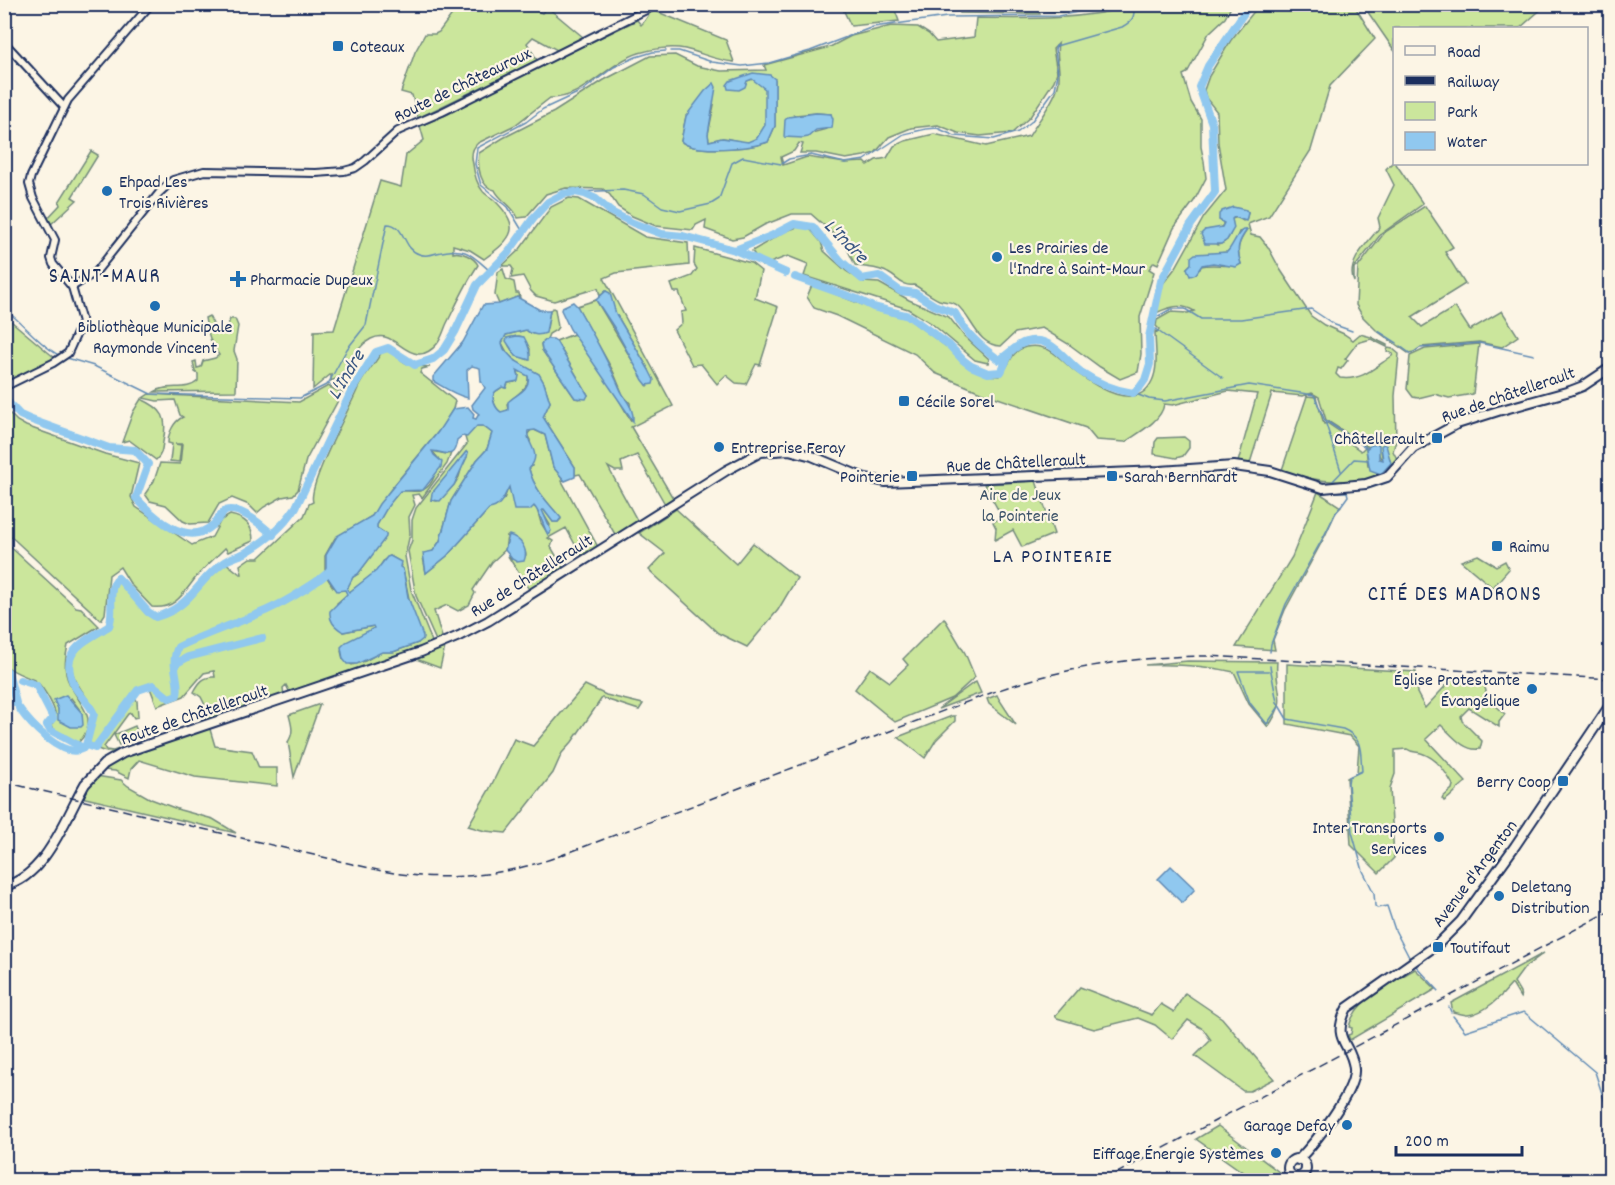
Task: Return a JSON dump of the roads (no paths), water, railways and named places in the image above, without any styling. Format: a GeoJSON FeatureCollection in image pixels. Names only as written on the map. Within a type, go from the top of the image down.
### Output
{"type":"FeatureCollection","features":[{"type":"Feature","properties":{"kind":"main road","name":"Rue de Châtellerault"},"geometry":{"type":"LineString","coordinates":[[448,641],[495,616],[693,491],[761,452],[779,449],[798,451],[862,477],[885,482],[1234,466],[1269,471],[1327,488],[1380,481],[1387,477],[1413,448],[1457,424],[1583,386],[1611,368]]}},
{"type":"Feature","properties":{"kind":"main road","name":"Route de Châtellerault"},"geometry":{"type":"LineString","coordinates":[[4,886],[20,881],[33,871],[46,854],[85,784],[97,770],[123,753],[448,641]]}},
{"type":"Feature","properties":{"kind":"main road","name":"Avenue d'Argenton"},"geometry":{"type":"LineString","coordinates":[[1302,1162],[1353,1081],[1354,1070],[1341,1039],[1340,1029],[1347,1008],[1444,938],[1471,908],[1611,705]]}},
{"type":"Feature","properties":{"kind":"main road"},"geometry":{"type":"LineString","coordinates":[[1302,1162],[1304,1173],[1291,1177],[1290,1164],[1302,1162]]}},
{"type":"Feature","properties":{"kind":"street"},"geometry":{"type":"LineString","coordinates":[[6,386],[68,353],[82,322],[72,287],[53,264],[51,258],[55,240],[33,198],[29,184],[31,176],[64,106],[151,4]]}},
{"type":"Feature","properties":{"kind":"street","name":"Route de Châteauroux"},"geometry":{"type":"LineString","coordinates":[[72,287],[96,272],[159,192],[173,180],[204,171],[324,173],[356,168],[405,128],[442,112],[658,4]]}},
{"type":"Feature","properties":{"kind":"street"},"geometry":{"type":"LineString","coordinates":[[4,42],[64,106]]}},
{"type":"Feature","properties":{"kind":"water"},"geometry":{"type":"Polygon","coordinates":[[[753,73],[770,75],[775,79],[775,126],[768,142],[737,148],[710,149],[688,145],[681,141],[686,116],[714,83],[716,87],[708,134],[709,141],[722,138],[748,142],[757,138],[765,125],[765,89],[752,79],[739,90],[728,89],[727,85],[730,81],[753,73]]]}},
{"type":"Feature","properties":{"kind":"water"},"geometry":{"type":"Polygon","coordinates":[[[816,113],[831,114],[832,128],[816,130],[803,138],[784,137],[785,120],[788,117],[816,113]]]}},
{"type":"Feature","properties":{"kind":"water"},"geometry":{"type":"Polygon","coordinates":[[[1233,207],[1246,210],[1248,213],[1246,221],[1234,217],[1232,219],[1234,228],[1227,240],[1221,244],[1205,244],[1201,234],[1205,230],[1222,227],[1224,223],[1219,220],[1219,214],[1233,207]]]}},
{"type":"Feature","properties":{"kind":"water"},"geometry":{"type":"Polygon","coordinates":[[[1243,230],[1247,230],[1239,246],[1241,264],[1236,267],[1213,263],[1202,265],[1196,274],[1190,276],[1187,268],[1191,264],[1191,257],[1195,254],[1227,252],[1243,230]]]}},
{"type":"Feature","properties":{"kind":"water"},"geometry":{"type":"Polygon","coordinates":[[[606,291],[610,293],[616,314],[649,370],[654,380],[653,384],[647,385],[643,380],[596,300],[606,291]]]}},
{"type":"Feature","properties":{"kind":"water"},"geometry":{"type":"Polygon","coordinates":[[[517,297],[540,310],[550,310],[546,333],[535,334],[526,330],[506,335],[502,343],[504,349],[514,360],[539,374],[550,402],[543,417],[575,467],[575,477],[565,481],[553,467],[545,435],[535,430],[528,431],[535,458],[529,469],[531,476],[542,495],[561,518],[558,522],[553,522],[542,510],[551,531],[548,535],[534,506],[530,510],[514,510],[509,487],[499,504],[489,509],[447,556],[426,573],[423,553],[433,551],[440,541],[451,501],[477,460],[487,449],[492,433],[483,426],[477,426],[467,437],[462,436],[457,440],[452,453],[432,451],[442,462],[441,467],[423,490],[400,491],[388,506],[377,525],[386,537],[358,574],[353,577],[347,589],[349,592],[376,571],[387,557],[390,556],[401,562],[400,567],[403,569],[408,597],[423,639],[393,652],[382,652],[357,664],[347,664],[343,659],[341,647],[346,642],[374,628],[373,626],[343,632],[333,623],[330,611],[347,594],[345,590],[337,591],[326,575],[326,555],[337,536],[372,516],[379,504],[438,432],[453,409],[468,407],[474,414],[473,418],[476,419],[479,414],[472,405],[485,388],[481,381],[480,368],[472,366],[467,370],[468,398],[433,381],[433,377],[463,342],[483,305],[499,304],[517,297]],[[517,370],[518,381],[508,383],[506,388],[502,387],[495,392],[493,400],[499,411],[508,410],[508,402],[525,388],[528,376],[517,370]]]}},
{"type":"Feature","properties":{"kind":"water"},"geometry":{"type":"Polygon","coordinates":[[[573,302],[595,337],[630,405],[633,421],[570,329],[561,310],[562,307],[573,302]]]}},
{"type":"Feature","properties":{"kind":"water"},"geometry":{"type":"Polygon","coordinates":[[[524,337],[530,351],[530,360],[516,356],[506,341],[507,338],[524,337]]]}},
{"type":"Feature","properties":{"kind":"water"},"geometry":{"type":"Polygon","coordinates":[[[547,339],[556,341],[588,395],[586,399],[575,398],[542,350],[541,344],[547,339]]]}},
{"type":"Feature","properties":{"kind":"water"},"geometry":{"type":"Polygon","coordinates":[[[1379,444],[1379,459],[1383,460],[1381,446],[1383,444],[1386,445],[1391,463],[1381,474],[1370,470],[1366,449],[1371,445],[1379,444]]]}},
{"type":"Feature","properties":{"kind":"water"},"geometry":{"type":"Polygon","coordinates":[[[466,452],[467,457],[454,485],[440,501],[431,500],[432,493],[466,452]]]}},
{"type":"Feature","properties":{"kind":"water"},"geometry":{"type":"Polygon","coordinates":[[[509,535],[517,539],[524,548],[524,561],[517,562],[505,550],[509,535]]]}},
{"type":"Feature","properties":{"kind":"water"},"geometry":{"type":"Polygon","coordinates":[[[66,695],[82,713],[83,725],[81,727],[71,727],[58,720],[58,709],[54,700],[66,695]]]}},
{"type":"Feature","properties":{"kind":"water"},"geometry":{"type":"Polygon","coordinates":[[[1171,866],[1195,889],[1182,903],[1158,879],[1171,866]]]}},
{"type":"Feature","properties":{"kind":"waterway"},"geometry":{"type":"LineString","coordinates":[[671,51],[679,51],[712,62],[742,66],[769,63],[810,51],[873,27],[947,17],[1058,16],[1116,4]]}},
{"type":"Feature","properties":{"kind":"waterway"},"geometry":{"type":"LineString","coordinates":[[575,192],[623,190],[644,194],[662,207],[680,211],[711,204],[719,199],[732,163],[743,157],[781,164],[789,159],[811,155],[845,163],[865,160],[904,134],[926,129],[937,128],[955,136],[994,139],[1018,132],[1031,122],[1055,89],[1058,74],[1056,46],[1122,27],[1132,18],[1134,4]]}},
{"type":"Feature","properties":{"kind":"waterway","name":"L'Indre"},"geometry":{"type":"LineString","coordinates":[[86,745],[94,714],[75,687],[69,665],[76,649],[109,626],[112,588],[118,578],[148,612],[156,617],[178,607],[224,562],[245,553],[274,533],[296,507],[352,390],[376,352],[388,348],[415,365],[433,359],[444,350],[477,285],[508,253],[548,202],[563,194],[575,192],[585,194],[596,199],[611,212],[662,234],[683,236],[735,250],[794,224],[813,227],[841,261],[862,279],[879,276],[900,291],[915,293],[934,305],[955,313],[974,339],[999,360],[1023,343],[1043,342],[1050,345],[1093,380],[1133,393],[1145,380],[1150,364],[1149,337],[1161,281],[1191,225],[1215,192],[1212,124],[1199,87],[1208,66],[1250,4]]}},
{"type":"Feature","properties":{"kind":"waterway"},"geometry":{"type":"LineString","coordinates":[[523,232],[508,207],[481,185],[475,164],[477,148],[526,122],[543,109],[582,91],[614,67],[636,57],[666,51]]}},
{"type":"Feature","properties":{"kind":"waterway"},"geometry":{"type":"LineString","coordinates":[[352,390],[328,384],[347,349],[366,325],[387,224],[398,228],[410,247],[419,254],[461,251],[472,256],[490,271]]}},
{"type":"Feature","properties":{"kind":"waterway"},"geometry":{"type":"LineString","coordinates":[[735,250],[786,273]]}},
{"type":"Feature","properties":{"kind":"waterway"},"geometry":{"type":"LineString","coordinates":[[795,277],[873,307],[909,316],[949,345],[971,366],[988,373],[1001,372],[1009,355]]}},
{"type":"Feature","properties":{"kind":"waterway"},"geometry":{"type":"LineString","coordinates":[[4,309],[45,346],[59,355]]}},
{"type":"Feature","properties":{"kind":"waterway"},"geometry":{"type":"LineString","coordinates":[[1153,319],[1171,309],[1185,309],[1201,319],[1241,319],[1311,309],[1335,325],[1352,331]]}},
{"type":"Feature","properties":{"kind":"waterway"},"geometry":{"type":"LineString","coordinates":[[1151,326],[1223,378]]}},
{"type":"Feature","properties":{"kind":"waterway"},"geometry":{"type":"LineString","coordinates":[[1378,331],[1397,343]]}},
{"type":"Feature","properties":{"kind":"waterway"},"geometry":{"type":"LineString","coordinates":[[1400,346],[1411,354],[1420,348],[1479,343],[1534,355]]}},
{"type":"Feature","properties":{"kind":"waterway"},"geometry":{"type":"LineString","coordinates":[[67,358],[94,366],[151,394],[300,398],[328,384]]}},
{"type":"Feature","properties":{"kind":"waterway"},"geometry":{"type":"LineString","coordinates":[[1133,393],[1149,399],[1165,401],[1249,385],[1314,395],[1341,471]]}},
{"type":"Feature","properties":{"kind":"waterway","name":"L'Indre"},"geometry":{"type":"LineString","coordinates":[[4,398],[20,415],[29,419],[109,448],[135,450],[148,464],[136,498],[152,514],[172,528],[193,534],[203,532],[213,525],[224,512],[235,510],[253,519],[273,535]]}},
{"type":"Feature","properties":{"kind":"waterway"},"geometry":{"type":"LineString","coordinates":[[1326,421],[1367,448]]}},
{"type":"Feature","properties":{"kind":"waterway"},"geometry":{"type":"LineString","coordinates":[[1330,484],[1354,459],[1368,460]]}},
{"type":"Feature","properties":{"kind":"waterway"},"geometry":{"type":"LineString","coordinates":[[1270,652],[1286,604],[1335,514],[1348,496],[1347,492],[1331,492]]}},
{"type":"Feature","properties":{"kind":"waterway"},"geometry":{"type":"LineString","coordinates":[[86,745],[95,748],[138,690],[153,685],[169,698],[177,695],[175,660],[178,647],[272,608],[318,581],[332,568]]}},
{"type":"Feature","properties":{"kind":"waterway"},"geometry":{"type":"LineString","coordinates":[[175,664],[188,657],[262,638]]}},
{"type":"Feature","properties":{"kind":"waterway"},"geometry":{"type":"LineString","coordinates":[[1270,666],[1277,702],[1287,719],[1343,729],[1358,741],[1362,771],[1349,777],[1348,783],[1352,832],[1363,871],[1374,893],[1375,906],[1377,908],[1387,906],[1395,930],[1410,959]]}},
{"type":"Feature","properties":{"kind":"waterway"},"geometry":{"type":"LineString","coordinates":[[4,668],[8,672],[16,703]]}},
{"type":"Feature","properties":{"kind":"waterway"},"geometry":{"type":"LineString","coordinates":[[1269,671],[1238,671],[1250,703],[1267,724],[1278,708]]}},
{"type":"Feature","properties":{"kind":"waterway"},"geometry":{"type":"LineString","coordinates":[[20,680],[36,685],[53,718],[47,725],[50,730],[83,748]]}},
{"type":"Feature","properties":{"kind":"waterway"},"geometry":{"type":"LineString","coordinates":[[19,708],[39,731],[57,745],[75,751],[83,748]]}},
{"type":"Feature","properties":{"kind":"waterway"},"geometry":{"type":"LineString","coordinates":[[1415,965],[1439,991]]}},
{"type":"Feature","properties":{"kind":"waterway"},"geometry":{"type":"LineString","coordinates":[[1449,1007],[1451,1012]]}},
{"type":"Feature","properties":{"kind":"waterway"},"geometry":{"type":"LineString","coordinates":[[1453,1016],[1465,1031],[1524,1012],[1595,1072],[1610,1118]]}},
{"type":"Feature","properties":{"kind":"waterway"},"geometry":{"type":"LineString","coordinates":[[1610,1162],[1608,1176],[1610,1178]]}},
{"type":"Feature","properties":{"kind":"railway"},"geometry":{"type":"LineString","coordinates":[[4,782],[382,871],[426,876],[469,876],[512,870],[554,858],[996,691],[1074,669],[1155,658],[1209,656],[1610,679]]}},
{"type":"Feature","properties":{"kind":"railway"},"geometry":{"type":"LineString","coordinates":[[1104,1180],[1610,911]]}},
{"type":"Feature","properties":{"kind":"place","name":"Coteaux"},"geometry":{"type":"Point","coordinates":[338,46]}},
{"type":"Feature","properties":{"kind":"place","name":"Ehpad Les Trois Rivières"},"geometry":{"type":"Point","coordinates":[107,191]}},
{"type":"Feature","properties":{"kind":"place","name":"Les Prairies de l'Indre à Saint-Maur"},"geometry":{"type":"Point","coordinates":[997,257]}},
{"type":"Feature","properties":{"kind":"place","name":"Pharmacie Dupeux"},"geometry":{"type":"Point","coordinates":[238,279]}},
{"type":"Feature","properties":{"kind":"place","name":"Bibliothèque Municipale Raymonde Vincent"},"geometry":{"type":"Point","coordinates":[155,306]}},
{"type":"Feature","properties":{"kind":"place","name":"Cécile Sorel"},"geometry":{"type":"Point","coordinates":[904,401]}},
{"type":"Feature","properties":{"kind":"place","name":"Châtellerault"},"geometry":{"type":"Point","coordinates":[1437,438]}},
{"type":"Feature","properties":{"kind":"place","name":"Entreprise Feray"},"geometry":{"type":"Point","coordinates":[719,447]}},
{"type":"Feature","properties":{"kind":"place","name":"Pointerie"},"geometry":{"type":"Point","coordinates":[912,476]}},
{"type":"Feature","properties":{"kind":"place","name":"Sarah Bernhardt"},"geometry":{"type":"Point","coordinates":[1112,476]}},
{"type":"Feature","properties":{"kind":"place","name":"Raimu"},"geometry":{"type":"Point","coordinates":[1497,546]}},
{"type":"Feature","properties":{"kind":"place","name":"Église Protestante Évangélique"},"geometry":{"type":"Point","coordinates":[1532,689]}},
{"type":"Feature","properties":{"kind":"place","name":"Berry Coop"},"geometry":{"type":"Point","coordinates":[1563,781]}},
{"type":"Feature","properties":{"kind":"place","name":"Inter Transports Services"},"geometry":{"type":"Point","coordinates":[1439,837]}},
{"type":"Feature","properties":{"kind":"place","name":"Deletang Distribution"},"geometry":{"type":"Point","coordinates":[1499,896]}},
{"type":"Feature","properties":{"kind":"place","name":"Toutifaut"},"geometry":{"type":"Point","coordinates":[1438,947]}},
{"type":"Feature","properties":{"kind":"place","name":"Garage Defay"},"geometry":{"type":"Point","coordinates":[1347,1125]}},
{"type":"Feature","properties":{"kind":"place","name":"Eiffage Énergie Systèmes"},"geometry":{"type":"Point","coordinates":[1276,1153]}},
{"type":"Feature","properties":{"kind":"district","name":"SAINT-MAUR"},"geometry":{"type":"Point","coordinates":[105,275]}},
{"type":"Feature","properties":{"kind":"district","name":"LA POINTERIE"},"geometry":{"type":"Point","coordinates":[1053,555]}},
{"type":"Feature","properties":{"kind":"district","name":"CITÉ DES MADRONS"},"geometry":{"type":"Point","coordinates":[1455,593]}},
{"type":"Feature","properties":{"kind":"park label","name":"Aire de Jeux la Pointerie"},"geometry":{"type":"Point","coordinates":[1020,504]}}]}
